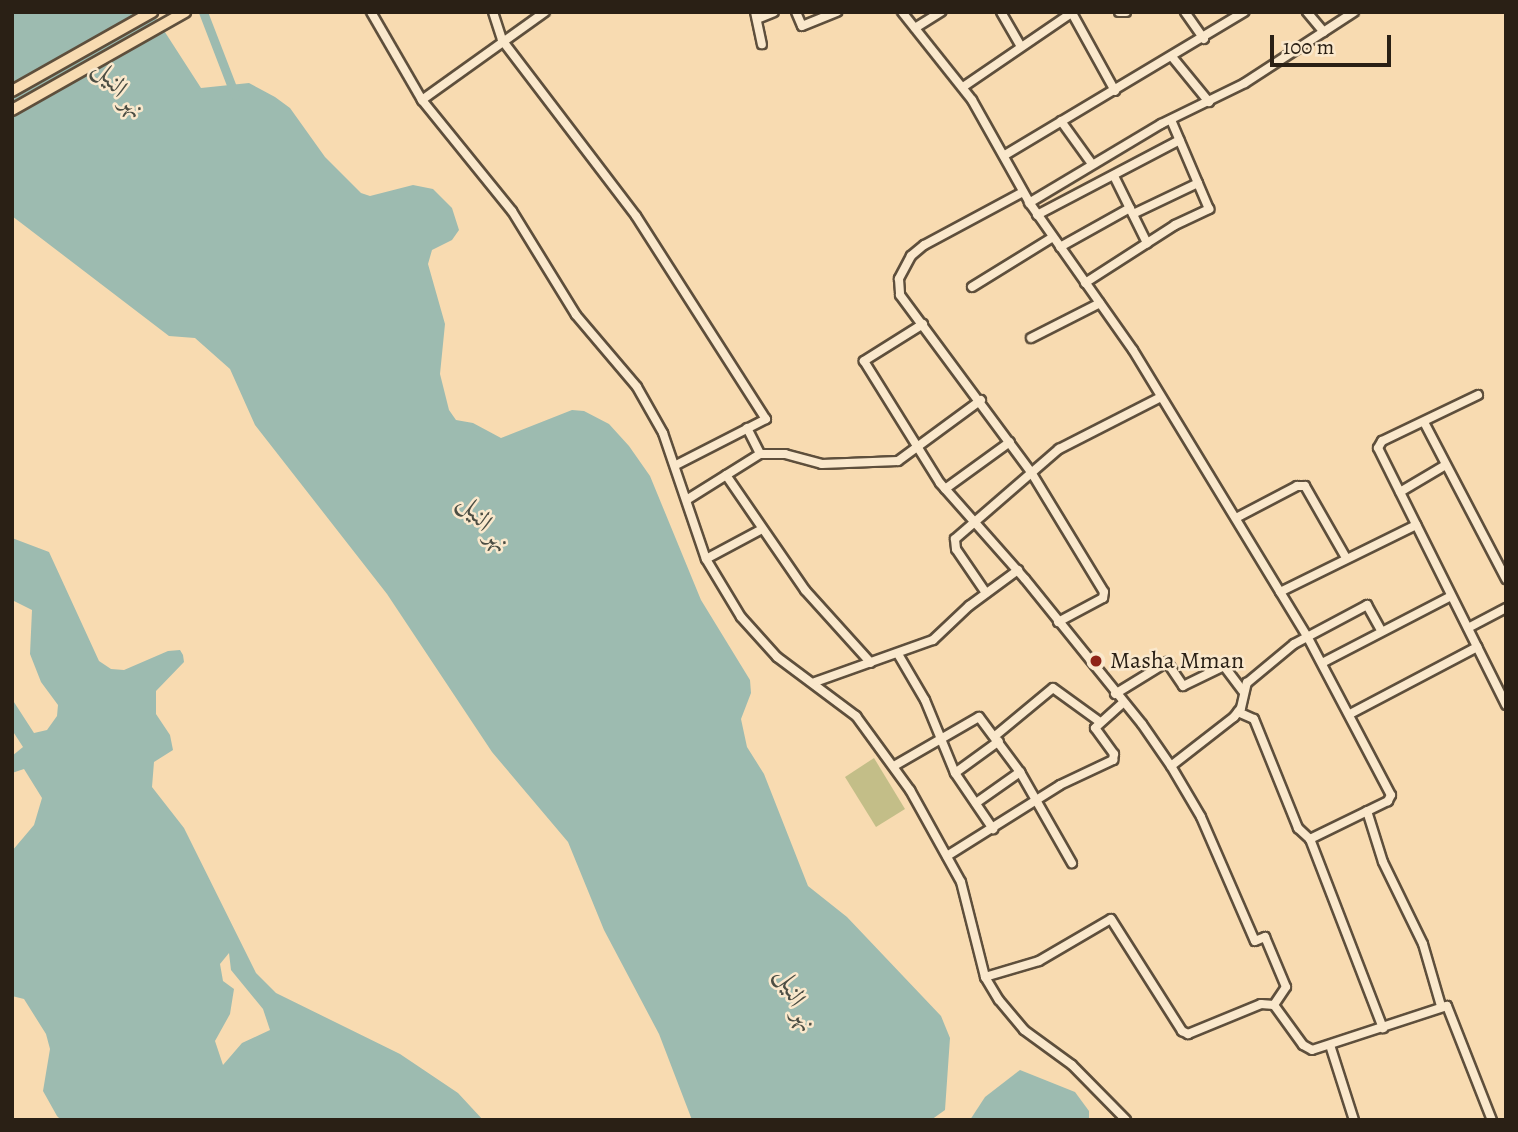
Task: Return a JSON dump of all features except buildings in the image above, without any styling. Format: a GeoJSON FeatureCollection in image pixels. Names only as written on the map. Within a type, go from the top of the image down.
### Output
{"type":"FeatureCollection","features":[{"type":"Feature","properties":{"kind":"main road"},"geometry":{"type":"LineString","coordinates":[[12,91],[152,12]]}},
{"type":"Feature","properties":{"kind":"main road"},"geometry":{"type":"LineString","coordinates":[[12,110],[185,12]]}},
{"type":"Feature","properties":{"kind":"street"},"geometry":{"type":"LineString","coordinates":[[371,12],[422,100],[512,211],[576,315],[637,387],[676,465],[706,559],[757,638],[856,716],[894,766],[947,856],[970,907],[985,977],[1024,1030],[1072,1065],[1126,1120]]}},
{"type":"Feature","properties":{"kind":"street"},"geometry":{"type":"LineString","coordinates":[[494,12],[493,22],[505,44],[629,206],[765,419],[676,465]]}},
{"type":"Feature","properties":{"kind":"street"},"geometry":{"type":"LineString","coordinates":[[422,100],[505,44],[545,12]]}},
{"type":"Feature","properties":{"kind":"street"},"geometry":{"type":"LineString","coordinates":[[762,44],[756,16],[774,12]]}},
{"type":"Feature","properties":{"kind":"street"},"geometry":{"type":"LineString","coordinates":[[796,12],[803,26],[837,12]]}},
{"type":"Feature","properties":{"kind":"street"},"geometry":{"type":"LineString","coordinates":[[902,12],[963,87],[1005,155],[1029,203],[1100,303],[1236,517],[1307,636],[1391,795],[1388,801],[1310,839]]}},
{"type":"Feature","properties":{"kind":"street"},"geometry":{"type":"LineString","coordinates":[[915,28],[941,12]]}},
{"type":"Feature","properties":{"kind":"street"},"geometry":{"type":"LineString","coordinates":[[1001,12],[1021,47]]}},
{"type":"Feature","properties":{"kind":"street"},"geometry":{"type":"LineString","coordinates":[[1119,12],[1126,12]]}},
{"type":"Feature","properties":{"kind":"street"},"geometry":{"type":"LineString","coordinates":[[1185,12],[1203,38]]}},
{"type":"Feature","properties":{"kind":"street"},"geometry":{"type":"LineString","coordinates":[[1005,155],[1173,58],[1244,12]]}},
{"type":"Feature","properties":{"kind":"street"},"geometry":{"type":"LineString","coordinates":[[1307,12],[1324,32]]}},
{"type":"Feature","properties":{"kind":"street"},"geometry":{"type":"LineString","coordinates":[[1029,203],[1171,120],[1209,102],[1354,12]]}},
{"type":"Feature","properties":{"kind":"street"},"geometry":{"type":"LineString","coordinates":[[963,87],[1072,13],[1115,91]]}},
{"type":"Feature","properties":{"kind":"street"},"geometry":{"type":"LineString","coordinates":[[1173,58],[1209,102]]}},
{"type":"Feature","properties":{"kind":"street"},"geometry":{"type":"LineString","coordinates":[[1086,283],[1147,243],[1209,209],[1171,120]]}},
{"type":"Feature","properties":{"kind":"street"},"geometry":{"type":"LineString","coordinates":[[1061,121],[1093,164]]}},
{"type":"Feature","properties":{"kind":"street"},"geometry":{"type":"LineString","coordinates":[[1037,215],[1180,140]]}},
{"type":"Feature","properties":{"kind":"street"},"geometry":{"type":"LineString","coordinates":[[1114,176],[1147,243]]}},
{"type":"Feature","properties":{"kind":"street"},"geometry":{"type":"LineString","coordinates":[[1060,247],[1132,211],[1198,183]]}},
{"type":"Feature","properties":{"kind":"street"},"geometry":{"type":"LineString","coordinates":[[1023,192],[911,256],[899,279],[901,295],[981,400],[1031,472],[1105,595],[1058,622]]}},
{"type":"Feature","properties":{"kind":"street"},"geometry":{"type":"LineString","coordinates":[[972,288],[1053,237]]}},
{"type":"Feature","properties":{"kind":"street"},"geometry":{"type":"LineString","coordinates":[[1031,338],[1100,303]]}},
{"type":"Feature","properties":{"kind":"street"},"geometry":{"type":"LineString","coordinates":[[923,324],[864,361],[945,489],[1018,570],[1171,766],[1201,817],[1255,941],[1265,937],[1286,987],[1274,1005]]}},
{"type":"Feature","properties":{"kind":"street"},"geometry":{"type":"LineString","coordinates":[[1478,395],[1378,445],[1506,705]]}},
{"type":"Feature","properties":{"kind":"street"},"geometry":{"type":"LineString","coordinates":[[986,593],[954,544],[975,521],[1066,445],[1161,397]]}},
{"type":"Feature","properties":{"kind":"street"},"geometry":{"type":"LineString","coordinates":[[688,499],[760,454],[785,454],[822,464],[880,465],[898,461],[919,449],[981,400]]}},
{"type":"Feature","properties":{"kind":"street"},"geometry":{"type":"LineString","coordinates":[[1424,424],[1506,579]]}},
{"type":"Feature","properties":{"kind":"street"},"geometry":{"type":"LineString","coordinates":[[747,428],[760,454]]}},
{"type":"Feature","properties":{"kind":"street"},"geometry":{"type":"LineString","coordinates":[[945,489],[1010,442]]}},
{"type":"Feature","properties":{"kind":"street"},"geometry":{"type":"LineString","coordinates":[[1399,492],[1444,466]]}},
{"type":"Feature","properties":{"kind":"street"},"geometry":{"type":"LineString","coordinates":[[726,475],[760,530],[805,590],[872,663]]}},
{"type":"Feature","properties":{"kind":"street"},"geometry":{"type":"LineString","coordinates":[[1236,517],[1297,486],[1305,486],[1346,558]]}},
{"type":"Feature","properties":{"kind":"street"},"geometry":{"type":"LineString","coordinates":[[1280,592],[1416,525]]}},
{"type":"Feature","properties":{"kind":"street"},"geometry":{"type":"LineString","coordinates":[[706,559],[760,530]]}},
{"type":"Feature","properties":{"kind":"street"},"geometry":{"type":"LineString","coordinates":[[815,682],[933,640],[986,593],[1018,570]]}},
{"type":"Feature","properties":{"kind":"street"},"geometry":{"type":"LineString","coordinates":[[1322,663],[1451,596]]}},
{"type":"Feature","properties":{"kind":"street"},"geometry":{"type":"LineString","coordinates":[[1171,766],[1211,738],[1238,712],[1243,691],[1254,676],[1307,636],[1367,605],[1381,630]]}},
{"type":"Feature","properties":{"kind":"street"},"geometry":{"type":"LineString","coordinates":[[1468,628],[1506,608]]}},
{"type":"Feature","properties":{"kind":"street"},"geometry":{"type":"LineString","coordinates":[[1350,714],[1477,647]]}},
{"type":"Feature","properties":{"kind":"street"},"geometry":{"type":"LineString","coordinates":[[898,654],[925,700],[955,773],[993,829]]}},
{"type":"Feature","properties":{"kind":"street"},"geometry":{"type":"LineString","coordinates":[[1115,694],[1167,662],[1183,686],[1224,666],[1243,691]]}},
{"type":"Feature","properties":{"kind":"street"},"geometry":{"type":"LineString","coordinates":[[955,773],[1053,688],[1100,722]]}},
{"type":"Feature","properties":{"kind":"street"},"geometry":{"type":"LineString","coordinates":[[947,856],[1038,802],[1060,785],[1113,760],[1114,754],[1095,728],[1123,702]]}},
{"type":"Feature","properties":{"kind":"street"},"geometry":{"type":"LineString","coordinates":[[1238,712],[1254,719],[1298,828],[1310,839],[1383,1028]]}},
{"type":"Feature","properties":{"kind":"street"},"geometry":{"type":"LineString","coordinates":[[894,766],[940,741],[976,716],[997,738],[1020,772],[1072,863]]}},
{"type":"Feature","properties":{"kind":"street"},"geometry":{"type":"LineString","coordinates":[[975,803],[1020,772]]}},
{"type":"Feature","properties":{"kind":"street"},"geometry":{"type":"LineString","coordinates":[[1367,811],[1388,874],[1423,944],[1441,1006]]}},
{"type":"Feature","properties":{"kind":"street"},"geometry":{"type":"LineString","coordinates":[[985,977],[1039,961],[1111,919],[1182,1031],[1194,1032],[1261,1004],[1274,1005],[1308,1049],[1383,1028],[1441,1006],[1452,1009],[1492,1120]]}},
{"type":"Feature","properties":{"kind":"street"},"geometry":{"type":"LineString","coordinates":[[1330,1045],[1354,1120]]}},
{"type":"Feature","properties":{"kind":"shaded area"},"geometry":{"type":"Polygon","coordinates":[[[874,758],[905,809],[876,827],[845,777],[874,758]]]}},
{"type":"Feature","properties":{"kind":"water","name":"نهر النيل"},"geometry":{"type":"Polygon","coordinates":[[[12,12],[152,12],[201,88],[249,83],[275,97],[290,108],[325,157],[361,193],[370,196],[413,185],[433,189],[452,208],[459,230],[452,240],[432,250],[428,264],[445,324],[440,374],[449,410],[456,420],[473,423],[501,438],[572,410],[584,411],[609,424],[629,446],[650,476],[701,600],[750,680],[751,693],[741,719],[747,747],[764,774],[808,886],[847,917],[941,1016],[950,1038],[945,1110],[931,1120],[692,1120],[659,1034],[604,930],[568,842],[492,752],[387,594],[255,425],[230,369],[195,338],[169,336],[12,216],[12,12]]]}},
{"type":"Feature","properties":{"kind":"water"},"geometry":{"type":"Polygon","coordinates":[[[12,538],[49,552],[99,661],[111,669],[124,670],[168,651],[180,650],[184,662],[156,691],[156,714],[170,735],[173,750],[154,762],[152,787],[184,828],[256,973],[276,993],[400,1054],[458,1093],[483,1120],[61,1120],[57,1116],[43,1091],[50,1049],[46,1034],[24,999],[12,996],[12,851],[34,825],[42,798],[24,769],[12,773],[12,756],[23,747],[12,730],[12,699],[34,733],[47,730],[57,716],[58,705],[41,682],[30,654],[32,610],[12,600],[12,538]],[[229,953],[220,964],[223,981],[234,989],[230,1014],[215,1041],[223,1065],[242,1043],[270,1030],[263,1009],[231,970],[229,953]]]}},
{"type":"Feature","properties":{"kind":"water"},"geometry":{"type":"Polygon","coordinates":[[[1020,1070],[1075,1092],[1089,1111],[1089,1120],[970,1120],[985,1097],[1020,1070]]]}},
{"type":"Feature","properties":{"kind":"waterway"},"geometry":{"type":"LineString","coordinates":[[203,12],[235,95]]}},
{"type":"Feature","properties":{"kind":"place","name":"Masha Mman"},"geometry":{"type":"Point","coordinates":[1096,661]}}]}
